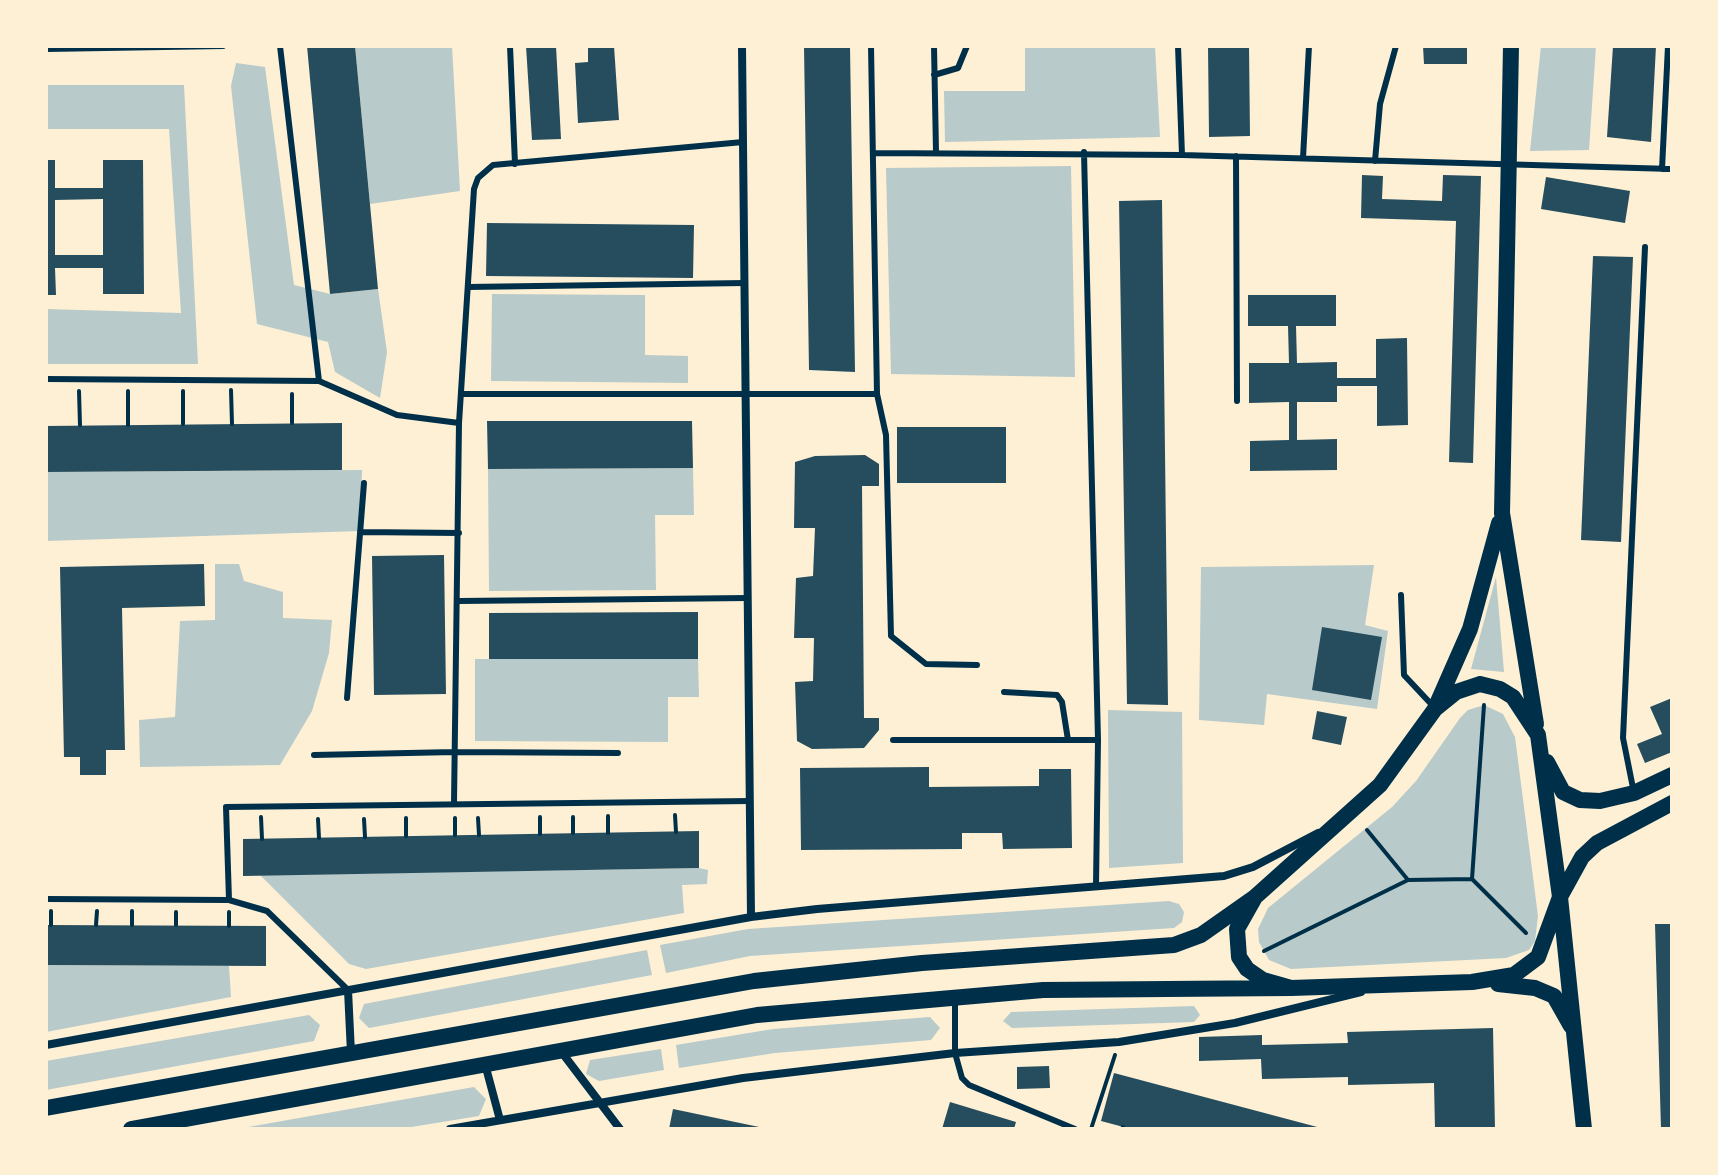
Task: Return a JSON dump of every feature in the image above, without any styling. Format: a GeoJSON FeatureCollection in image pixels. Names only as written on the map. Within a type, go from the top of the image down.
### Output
{"type":"FeatureCollection","features":[{"type":"Feature","properties":{"kind":"main road"},"geometry":{"type":"LineString","coordinates":[[1511,46],[1502,513],[1538,735],[1560,897],[1579,1051],[1584,1129]]}},
{"type":"Feature","properties":{"kind":"main road"},"geometry":{"type":"LineString","coordinates":[[46,1108],[754,981],[922,963],[1159,948],[1201,935],[1255,897],[1350,814],[1380,785],[1435,709],[1470,629],[1502,513]]}},
{"type":"Feature","properties":{"kind":"main road"},"geometry":{"type":"LineString","coordinates":[[1435,709],[1466,687],[1480,684],[1500,689],[1525,711],[1563,792],[1580,800],[1600,801],[1634,793],[1672,775]]}},
{"type":"Feature","properties":{"kind":"main road"},"geometry":{"type":"LineString","coordinates":[[131,1129],[212,1121],[559,1049],[757,1015],[955,995],[1125,987],[1392,985],[1472,982],[1514,975],[1529,967],[1549,935],[1560,897],[1582,857],[1597,843],[1672,803]]}},
{"type":"Feature","properties":{"kind":"main road"},"geometry":{"type":"LineString","coordinates":[[1255,897],[1237,929],[1239,957],[1247,969],[1263,980],[1291,988]]}},
{"type":"Feature","properties":{"kind":"main road"},"geometry":{"type":"LineString","coordinates":[[1472,982],[1535,988],[1554,996],[1567,1014],[1579,1051]]}},
{"type":"Feature","properties":{"kind":"street"},"geometry":{"type":"LineString","coordinates":[[742,46],[751,917]]}},
{"type":"Feature","properties":{"kind":"street"},"geometry":{"type":"LineString","coordinates":[[46,1045],[751,917],[1224,876],[1285,852],[1350,814]]}},
{"type":"Feature","properties":{"kind":"street"},"geometry":{"type":"LineString","coordinates":[[450,1129],[743,1078],[955,1053],[1119,1042],[1235,1023],[1392,985]]}},
{"type":"Feature","properties":{"kind":"street"},"geometry":{"type":"LineString","coordinates":[[348,990],[351,1053]]}},
{"type":"Feature","properties":{"kind":"street"},"geometry":{"type":"LineString","coordinates":[[559,1049],[620,1129]]}},
{"type":"Feature","properties":{"kind":"street"},"geometry":{"type":"LineString","coordinates":[[485,1064],[500,1120]]}},
{"type":"Feature","properties":{"kind":"lane"},"geometry":{"type":"LineString","coordinates":[[46,49],[223,46]]}},
{"type":"Feature","properties":{"kind":"lane"},"geometry":{"type":"LineString","coordinates":[[280,46],[319,381]]}},
{"type":"Feature","properties":{"kind":"lane"},"geometry":{"type":"LineString","coordinates":[[510,46],[515,164]]}},
{"type":"Feature","properties":{"kind":"lane"},"geometry":{"type":"LineString","coordinates":[[871,46],[877,394],[886,435],[891,636],[926,664],[977,665]]}},
{"type":"Feature","properties":{"kind":"lane"},"geometry":{"type":"LineString","coordinates":[[934,46],[936,152]]}},
{"type":"Feature","properties":{"kind":"lane"},"geometry":{"type":"LineString","coordinates":[[934,75],[958,68],[967,46]]}},
{"type":"Feature","properties":{"kind":"lane"},"geometry":{"type":"LineString","coordinates":[[1178,46],[1182,155]]}},
{"type":"Feature","properties":{"kind":"lane"},"geometry":{"type":"LineString","coordinates":[[1303,158],[1309,46]]}},
{"type":"Feature","properties":{"kind":"lane"},"geometry":{"type":"LineString","coordinates":[[1375,161],[1380,104],[1396,46]]}},
{"type":"Feature","properties":{"kind":"lane"},"geometry":{"type":"LineString","coordinates":[[1662,169],[1668,46]]}},
{"type":"Feature","properties":{"kind":"lane"},"geometry":{"type":"LineString","coordinates":[[454,803],[459,423],[474,189],[478,178],[493,165],[743,142]]}},
{"type":"Feature","properties":{"kind":"lane"},"geometry":{"type":"LineString","coordinates":[[873,153],[1084,152],[1672,169]]}},
{"type":"Feature","properties":{"kind":"lane"},"geometry":{"type":"LineString","coordinates":[[1084,152],[1098,740],[1096,885]]}},
{"type":"Feature","properties":{"kind":"lane"},"geometry":{"type":"LineString","coordinates":[[1236,156],[1237,401]]}},
{"type":"Feature","properties":{"kind":"lane"},"geometry":{"type":"LineString","coordinates":[[1634,793],[1623,738],[1645,247]]}},
{"type":"Feature","properties":{"kind":"lane"},"geometry":{"type":"LineString","coordinates":[[468,287],[745,283]]}},
{"type":"Feature","properties":{"kind":"lane"},"geometry":{"type":"LineString","coordinates":[[46,379],[319,381],[397,415],[430,422],[459,423]]}},
{"type":"Feature","properties":{"kind":"lane"},"geometry":{"type":"LineString","coordinates":[[461,394],[877,394]]}},
{"type":"Feature","properties":{"kind":"lane"},"geometry":{"type":"LineString","coordinates":[[347,698],[364,483]]}},
{"type":"Feature","properties":{"kind":"lane"},"geometry":{"type":"LineString","coordinates":[[360,532],[459,533]]}},
{"type":"Feature","properties":{"kind":"lane"},"geometry":{"type":"LineString","coordinates":[[1401,595],[1404,675],[1435,709]]}},
{"type":"Feature","properties":{"kind":"lane"},"geometry":{"type":"LineString","coordinates":[[459,601],[748,598]]}},
{"type":"Feature","properties":{"kind":"lane"},"geometry":{"type":"LineString","coordinates":[[1004,692],[1057,695],[1062,702],[1068,740]]}},
{"type":"Feature","properties":{"kind":"lane"},"geometry":{"type":"LineString","coordinates":[[893,740],[1098,740]]}},
{"type":"Feature","properties":{"kind":"lane"},"geometry":{"type":"LineString","coordinates":[[314,755],[618,753]]}},
{"type":"Feature","properties":{"kind":"lane"},"geometry":{"type":"LineString","coordinates":[[229,900],[226,807],[750,801]]}},
{"type":"Feature","properties":{"kind":"lane"},"geometry":{"type":"LineString","coordinates":[[46,899],[229,900],[267,911],[348,990]]}},
{"type":"Feature","properties":{"kind":"lane"},"geometry":{"type":"LineString","coordinates":[[955,995],[955,1053],[962,1078],[969,1085],[1075,1129]]}},
{"type":"Feature","properties":{"kind":"path"},"geometry":{"type":"LineString","coordinates":[[79,379],[80,425]]}},
{"type":"Feature","properties":{"kind":"path"},"geometry":{"type":"LineString","coordinates":[[128,380],[128,425]]}},
{"type":"Feature","properties":{"kind":"path"},"geometry":{"type":"LineString","coordinates":[[182,380],[183,424]]}},
{"type":"Feature","properties":{"kind":"path"},"geometry":{"type":"LineString","coordinates":[[231,380],[232,424]]}},
{"type":"Feature","properties":{"kind":"path"},"geometry":{"type":"LineString","coordinates":[[292,381],[292,423]]}},
{"type":"Feature","properties":{"kind":"path"},"geometry":{"type":"LineString","coordinates":[[1472,879],[1484,705]]}},
{"type":"Feature","properties":{"kind":"path"},"geometry":{"type":"LineString","coordinates":[[1367,830],[1408,880]]}},
{"type":"Feature","properties":{"kind":"path"},"geometry":{"type":"LineString","coordinates":[[1264,951],[1408,880],[1472,879],[1535,941]]}},
{"type":"Feature","properties":{"kind":"path"},"geometry":{"type":"LineString","coordinates":[[1091,1129],[1119,1042]]}},
{"type":"Feature","properties":{"kind":"shaded area"},"geometry":{"type":"Polygon","coordinates":[[[355,46],[452,46],[460,191],[370,204],[355,46]]]}},
{"type":"Feature","properties":{"kind":"shaded area"},"geometry":{"type":"Polygon","coordinates":[[[1025,46],[1155,46],[1160,137],[945,142],[944,91],[1025,91],[1025,46]]]}},
{"type":"Feature","properties":{"kind":"shaded area"},"geometry":{"type":"Polygon","coordinates":[[[1541,46],[1596,46],[1589,150],[1530,151],[1541,46]]]}},
{"type":"Feature","properties":{"kind":"shaded area"},"geometry":{"type":"Polygon","coordinates":[[[236,63],[265,67],[294,285],[330,294],[378,289],[387,352],[380,398],[335,372],[328,342],[257,324],[231,86],[236,63]]]}},
{"type":"Feature","properties":{"kind":"shaded area"},"geometry":{"type":"Polygon","coordinates":[[[46,85],[184,85],[198,364],[46,364],[46,309],[181,313],[169,129],[46,129],[46,85]]]}},
{"type":"Feature","properties":{"kind":"shaded area"},"geometry":{"type":"Polygon","coordinates":[[[1071,166],[1075,377],[891,374],[886,168],[1071,166]]]}},
{"type":"Feature","properties":{"kind":"shaded area"},"geometry":{"type":"Polygon","coordinates":[[[492,294],[645,295],[645,355],[688,356],[688,383],[491,381],[492,294]]]}},
{"type":"Feature","properties":{"kind":"shaded area"},"geometry":{"type":"Polygon","coordinates":[[[693,468],[694,515],[655,515],[656,590],[489,591],[488,469],[693,468]]]}},
{"type":"Feature","properties":{"kind":"shaded area"},"geometry":{"type":"Polygon","coordinates":[[[362,470],[360,531],[46,541],[46,472],[362,470]]]}},
{"type":"Feature","properties":{"kind":"shaded area"},"geometry":{"type":"Polygon","coordinates":[[[215,564],[239,564],[244,581],[283,592],[283,618],[332,620],[329,653],[312,711],[280,765],[140,767],[139,720],[175,717],[180,621],[215,620],[215,564]]]}},
{"type":"Feature","properties":{"kind":"shaded area"},"geometry":{"type":"Polygon","coordinates":[[[1374,565],[1365,625],[1388,631],[1377,709],[1267,694],[1264,725],[1199,720],[1201,567],[1374,565]]]}},
{"type":"Feature","properties":{"kind":"shaded area"},"geometry":{"type":"Polygon","coordinates":[[[1496,577],[1504,672],[1471,669],[1496,577]]]}},
{"type":"Feature","properties":{"kind":"shaded area"},"geometry":{"type":"Polygon","coordinates":[[[475,659],[698,659],[699,697],[668,697],[668,742],[475,741],[475,659]]]}},
{"type":"Feature","properties":{"kind":"shaded area"},"geometry":{"type":"Polygon","coordinates":[[[1484,705],[1503,714],[1515,737],[1538,916],[1535,941],[1529,950],[1506,958],[1291,969],[1269,960],[1259,942],[1258,929],[1268,908],[1392,807],[1416,781],[1460,718],[1468,710],[1484,705]]]}},
{"type":"Feature","properties":{"kind":"shaded area"},"geometry":{"type":"Polygon","coordinates":[[[1108,710],[1182,712],[1183,863],[1109,868],[1108,710]]]}},
{"type":"Feature","properties":{"kind":"shaded area"},"geometry":{"type":"Polygon","coordinates":[[[708,870],[707,884],[682,885],[684,913],[366,969],[349,964],[260,875],[708,870]]]}},
{"type":"Feature","properties":{"kind":"shaded area"},"geometry":{"type":"Polygon","coordinates":[[[1169,901],[1179,904],[1184,912],[1182,922],[1174,928],[750,956],[666,973],[660,945],[748,929],[1169,901]]]}},
{"type":"Feature","properties":{"kind":"shaded area"},"geometry":{"type":"Polygon","coordinates":[[[647,950],[652,975],[369,1028],[359,1018],[364,1004],[647,950]]]}},
{"type":"Feature","properties":{"kind":"shaded area"},"geometry":{"type":"Polygon","coordinates":[[[46,965],[229,966],[231,997],[46,1032],[46,965]]]}},
{"type":"Feature","properties":{"kind":"shaded area"},"geometry":{"type":"Polygon","coordinates":[[[1194,1006],[1200,1015],[1194,1022],[1012,1028],[1003,1021],[1011,1012],[1194,1006]]]}},
{"type":"Feature","properties":{"kind":"shaded area"},"geometry":{"type":"Polygon","coordinates":[[[309,1015],[320,1025],[314,1041],[46,1090],[46,1061],[309,1015]]]}},
{"type":"Feature","properties":{"kind":"shaded area"},"geometry":{"type":"Polygon","coordinates":[[[930,1017],[940,1028],[931,1040],[775,1053],[679,1068],[676,1045],[773,1029],[930,1017]]]}},
{"type":"Feature","properties":{"kind":"shaded area"},"geometry":{"type":"Polygon","coordinates":[[[661,1049],[664,1070],[599,1081],[586,1074],[590,1060],[661,1049]]]}},
{"type":"Feature","properties":{"kind":"shaded area"},"geometry":{"type":"Polygon","coordinates":[[[474,1087],[486,1099],[479,1116],[399,1129],[237,1129],[474,1087]]]}},
{"type":"Feature","properties":{"kind":"building"},"geometry":{"type":"Polygon","coordinates":[[[307,46],[355,46],[378,289],[330,294],[307,46]]]}},
{"type":"Feature","properties":{"kind":"building"},"geometry":{"type":"Polygon","coordinates":[[[526,46],[556,46],[561,139],[532,140],[526,46]]]}},
{"type":"Feature","properties":{"kind":"building"},"geometry":{"type":"Polygon","coordinates":[[[588,46],[614,46],[619,120],[578,123],[575,63],[588,62],[588,46]]]}},
{"type":"Feature","properties":{"kind":"building"},"geometry":{"type":"Polygon","coordinates":[[[804,46],[850,46],[855,372],[809,370],[804,46]]]}},
{"type":"Feature","properties":{"kind":"building"},"geometry":{"type":"Polygon","coordinates":[[[1208,46],[1249,46],[1250,136],[1209,137],[1208,46]]]}},
{"type":"Feature","properties":{"kind":"building"},"geometry":{"type":"Polygon","coordinates":[[[1423,46],[1467,46],[1467,64],[1424,64],[1423,46]]]}},
{"type":"Feature","properties":{"kind":"building"},"geometry":{"type":"Polygon","coordinates":[[[1613,46],[1656,46],[1651,142],[1607,137],[1613,46]]]}},
{"type":"Feature","properties":{"kind":"building"},"geometry":{"type":"Polygon","coordinates":[[[46,160],[55,160],[55,188],[103,188],[103,160],[143,160],[144,294],[103,294],[103,268],[55,268],[56,295],[46,295],[46,160]],[[103,199],[55,200],[55,255],[103,255],[103,199]]]}},
{"type":"Feature","properties":{"kind":"building"},"geometry":{"type":"Polygon","coordinates":[[[1362,175],[1383,176],[1382,199],[1442,201],[1443,175],[1481,176],[1473,463],[1449,462],[1456,221],[1361,218],[1362,175]]]}},
{"type":"Feature","properties":{"kind":"building"},"geometry":{"type":"Polygon","coordinates":[[[1546,177],[1630,191],[1625,223],[1541,209],[1546,177]]]}},
{"type":"Feature","properties":{"kind":"building"},"geometry":{"type":"Polygon","coordinates":[[[1162,200],[1168,705],[1127,704],[1119,201],[1162,200]]]}},
{"type":"Feature","properties":{"kind":"building"},"geometry":{"type":"Polygon","coordinates":[[[487,223],[694,225],[693,278],[486,276],[487,223]]]}},
{"type":"Feature","properties":{"kind":"building"},"geometry":{"type":"Polygon","coordinates":[[[1593,256],[1633,257],[1621,542],[1581,540],[1593,256]]]}},
{"type":"Feature","properties":{"kind":"building"},"geometry":{"type":"Polygon","coordinates":[[[1248,295],[1336,295],[1336,326],[1296,326],[1297,363],[1337,362],[1337,378],[1376,378],[1376,339],[1407,338],[1408,425],[1377,426],[1377,386],[1337,386],[1337,402],[1297,402],[1297,440],[1337,439],[1337,470],[1250,471],[1250,441],[1289,440],[1289,402],[1249,403],[1249,363],[1289,363],[1288,326],[1248,326],[1248,295]]]}},
{"type":"Feature","properties":{"kind":"building"},"geometry":{"type":"Polygon","coordinates":[[[487,421],[692,421],[693,468],[488,469],[487,421]]]}},
{"type":"Feature","properties":{"kind":"building"},"geometry":{"type":"Polygon","coordinates":[[[342,423],[342,470],[46,472],[46,426],[342,423]]]}},
{"type":"Feature","properties":{"kind":"building"},"geometry":{"type":"Polygon","coordinates":[[[897,427],[1006,427],[1006,483],[897,483],[897,427]]]}},
{"type":"Feature","properties":{"kind":"building"},"geometry":{"type":"Polygon","coordinates":[[[865,455],[879,464],[879,486],[862,486],[864,718],[879,718],[879,730],[864,748],[812,749],[797,741],[795,682],[813,681],[814,638],[794,638],[796,578],[813,576],[815,528],[794,528],[795,462],[815,456],[865,455]]]}},
{"type":"Feature","properties":{"kind":"building"},"geometry":{"type":"Polygon","coordinates":[[[444,555],[446,694],[374,695],[372,556],[444,555]]]}},
{"type":"Feature","properties":{"kind":"building"},"geometry":{"type":"Polygon","coordinates":[[[204,564],[205,606],[122,608],[125,750],[106,750],[106,775],[80,775],[80,757],[64,757],[60,567],[204,564]]]}},
{"type":"Feature","properties":{"kind":"building"},"geometry":{"type":"Polygon","coordinates":[[[698,612],[698,659],[489,659],[489,613],[698,612]]]}},
{"type":"Feature","properties":{"kind":"building"},"geometry":{"type":"Polygon","coordinates":[[[1322,627],[1382,637],[1371,700],[1312,690],[1322,627]]]}},
{"type":"Feature","properties":{"kind":"building"},"geometry":{"type":"Polygon","coordinates":[[[1672,698],[1672,752],[1645,763],[1637,744],[1662,734],[1650,707],[1672,698]]]}},
{"type":"Feature","properties":{"kind":"building"},"geometry":{"type":"Polygon","coordinates":[[[1317,711],[1347,717],[1341,745],[1312,739],[1317,711]]]}},
{"type":"Feature","properties":{"kind":"building"},"geometry":{"type":"Polygon","coordinates":[[[929,767],[929,787],[1039,786],[1039,769],[1071,769],[1072,848],[1003,849],[1002,833],[962,833],[962,849],[801,850],[800,768],[929,767]]]}},
{"type":"Feature","properties":{"kind":"building"},"geometry":{"type":"Polygon","coordinates":[[[699,831],[699,868],[243,876],[243,839],[699,831]]]}},
{"type":"Feature","properties":{"kind":"building"},"geometry":{"type":"Polygon","coordinates":[[[1655,924],[1672,924],[1672,1129],[1661,1129],[1655,924]]]}},
{"type":"Feature","properties":{"kind":"building"},"geometry":{"type":"Polygon","coordinates":[[[46,925],[266,926],[266,966],[46,965],[46,925]]]}},
{"type":"Feature","properties":{"kind":"building"},"geometry":{"type":"Polygon","coordinates":[[[1493,1028],[1495,1129],[1435,1129],[1434,1083],[1348,1085],[1348,1077],[1262,1079],[1261,1059],[1199,1061],[1199,1037],[1262,1035],[1262,1045],[1348,1043],[1347,1032],[1493,1028]]]}},
{"type":"Feature","properties":{"kind":"building"},"geometry":{"type":"Polygon","coordinates":[[[1049,1066],[1050,1088],[1017,1089],[1017,1067],[1049,1066]]]}},
{"type":"Feature","properties":{"kind":"building"},"geometry":{"type":"Polygon","coordinates":[[[1114,1073],[1321,1129],[1131,1129],[1101,1121],[1114,1073]]]}},
{"type":"Feature","properties":{"kind":"building"},"geometry":{"type":"Polygon","coordinates":[[[950,1102],[1016,1122],[1014,1129],[942,1129],[950,1102]]]}},
{"type":"Feature","properties":{"kind":"building"},"geometry":{"type":"Polygon","coordinates":[[[673,1109],[764,1128],[764,1129],[669,1129],[673,1109]]]}}]}
